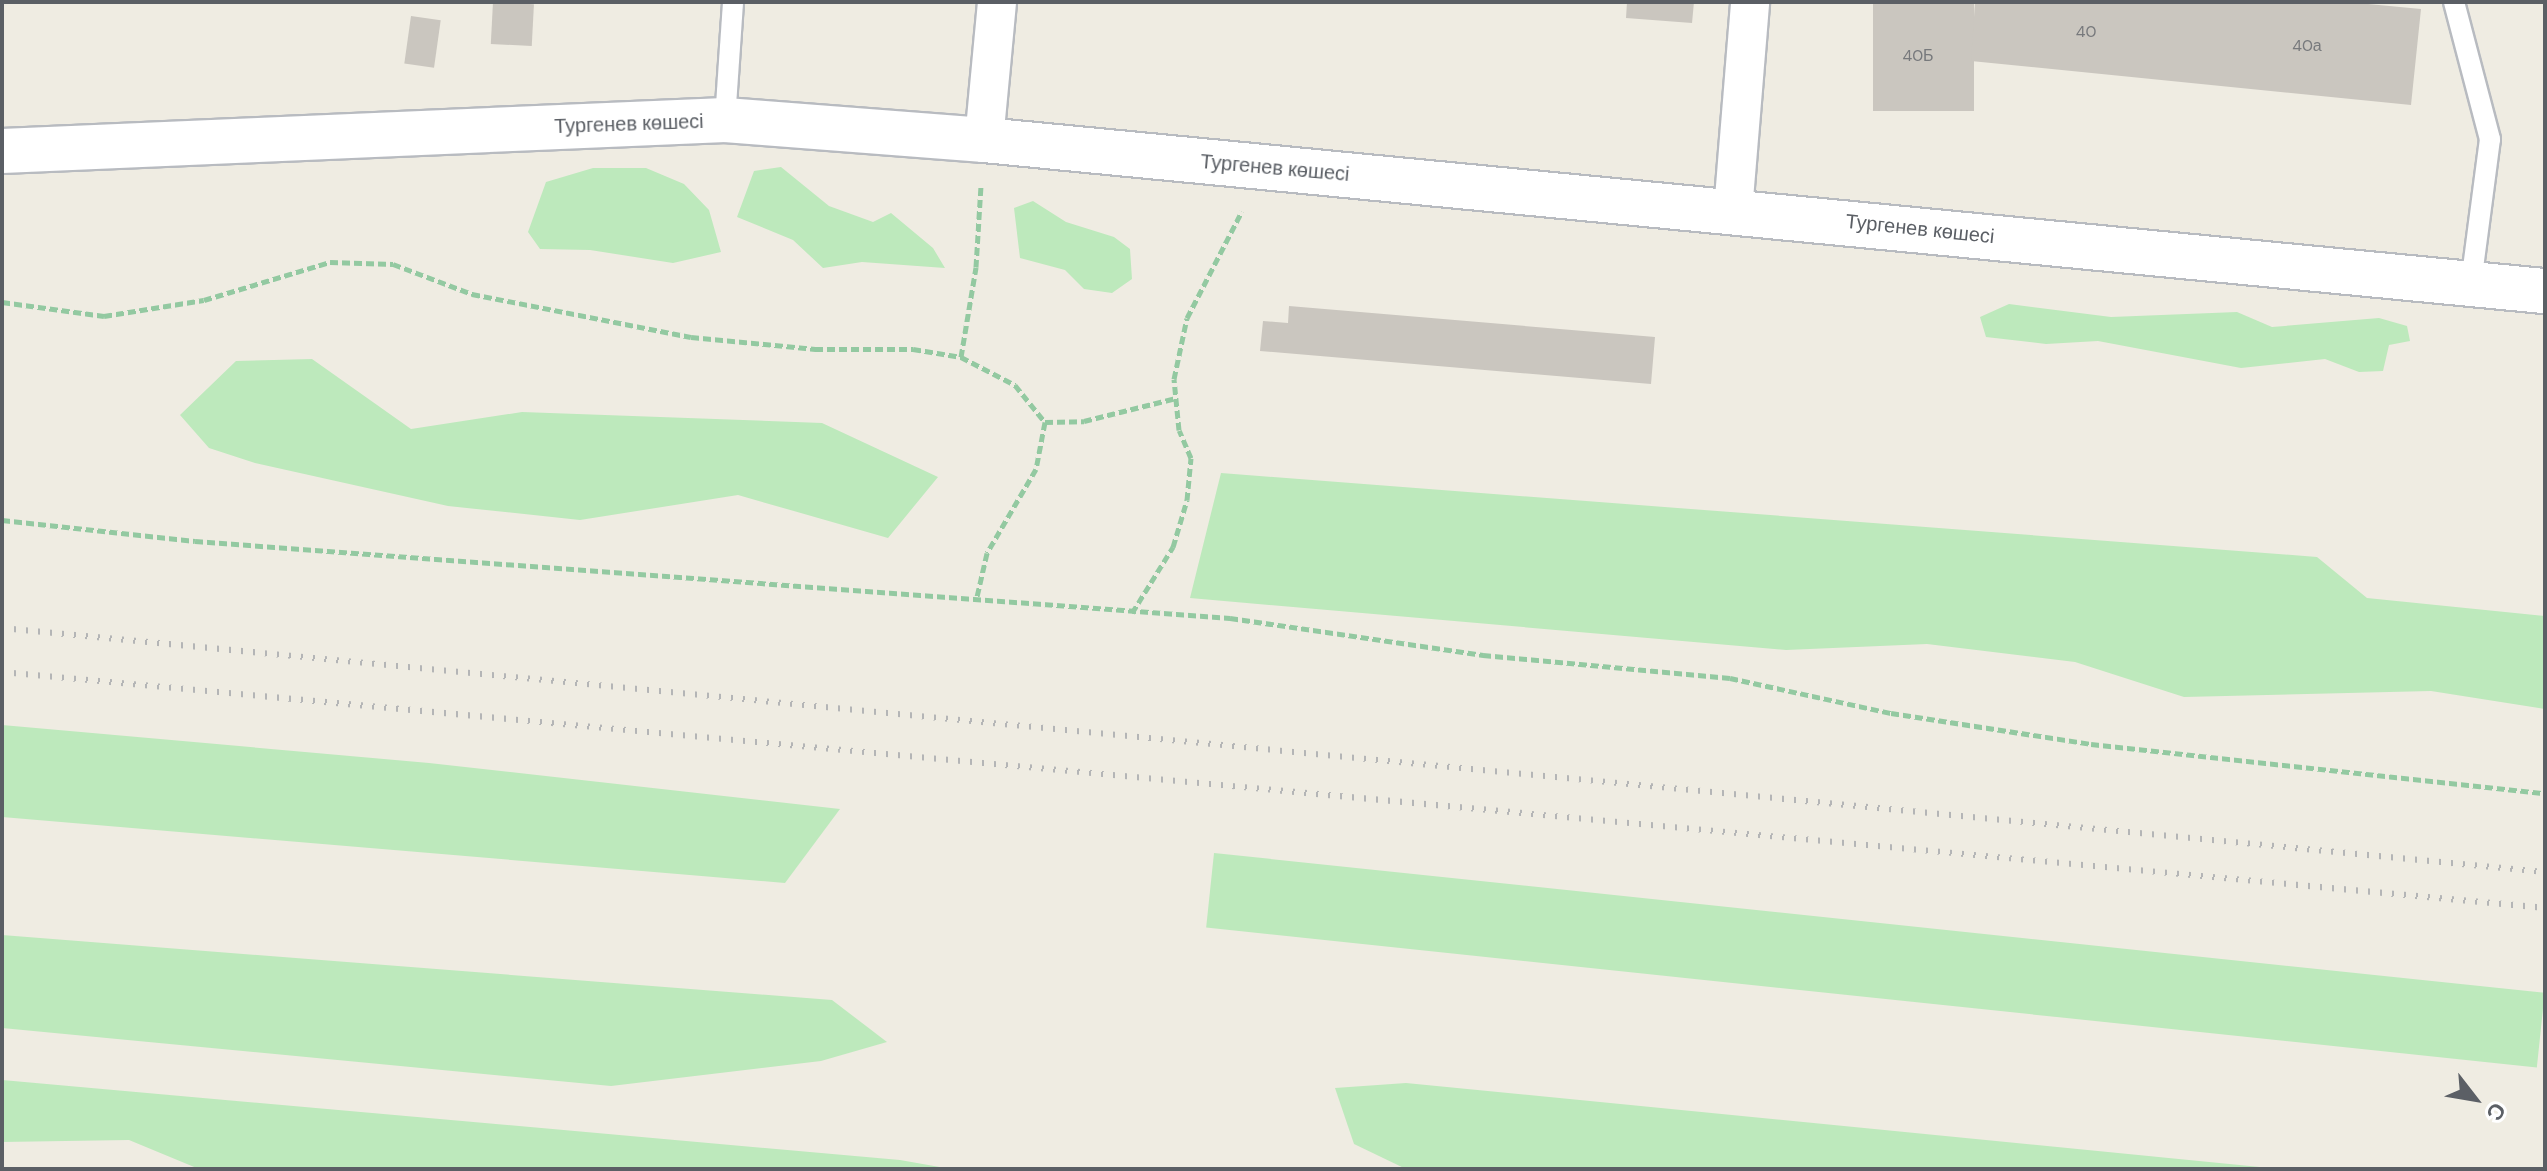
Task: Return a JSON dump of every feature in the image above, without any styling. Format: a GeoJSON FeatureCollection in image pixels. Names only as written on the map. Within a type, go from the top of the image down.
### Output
{"type":"FeatureCollection","features":[{"type":"Feature","properties":{"kind":"main road","name":"Тургенев көшесі"},"geometry":{"type":"LineString","coordinates":[[2,151],[725,120],[984,140],[2545,291]]}},
{"type":"Feature","properties":{"kind":"street"},"geometry":{"type":"LineString","coordinates":[[984,140],[997,2]]}},
{"type":"Feature","properties":{"kind":"street"},"geometry":{"type":"LineString","coordinates":[[1733,211],[1750,2]]}},
{"type":"Feature","properties":{"kind":"lane"},"geometry":{"type":"LineString","coordinates":[[725,120],[733,2]]}},
{"type":"Feature","properties":{"kind":"lane"},"geometry":{"type":"LineString","coordinates":[[2454,2],[2490,139],[2471,283]]}},
{"type":"Feature","properties":{"kind":"path"},"geometry":{"type":"LineString","coordinates":[[961,357],[976,267],[984,140]]}},
{"type":"Feature","properties":{"kind":"path"},"geometry":{"type":"LineString","coordinates":[[1132,614],[1173,547],[1187,500],[1191,458],[1179,430],[1174,379],[1187,318],[1263,167]]}},
{"type":"Feature","properties":{"kind":"path"},"geometry":{"type":"LineString","coordinates":[[2,302],[104,316],[204,300],[330,262],[393,264],[472,294],[691,337],[815,349],[913,349],[961,357],[1015,385],[1045,422],[1036,469],[987,553],[976,601]]}},
{"type":"Feature","properties":{"kind":"path"},"geometry":{"type":"LineString","coordinates":[[1045,422],[1084,421],[1176,398]]}},
{"type":"Feature","properties":{"kind":"path"},"geometry":{"type":"LineString","coordinates":[[2,520],[195,541],[1132,614],[1230,618],[1483,655],[1730,678],[1891,713],[2091,744],[2545,793]]}},
{"type":"Feature","properties":{"kind":"green space"},"geometry":{"type":"Polygon","coordinates":[[[781,167],[829,206],[873,222],[891,213],[933,248],[945,268],[862,262],[823,268],[793,240],[737,217],[754,171],[781,167]]]}},
{"type":"Feature","properties":{"kind":"green space"},"geometry":{"type":"Polygon","coordinates":[[[593,168],[646,168],[684,184],[709,210],[721,252],[673,263],[590,250],[540,249],[528,232],[546,182],[593,168]]]}},
{"type":"Feature","properties":{"kind":"green space"},"geometry":{"type":"Polygon","coordinates":[[[1033,201],[1066,222],[1114,237],[1130,249],[1132,279],[1112,293],[1084,289],[1065,270],[1020,258],[1014,208],[1033,201]]]}},
{"type":"Feature","properties":{"kind":"green space"},"geometry":{"type":"Polygon","coordinates":[[[2009,304],[2111,317],[2237,312],[2272,327],[2379,318],[2407,326],[2410,341],[2389,345],[2383,371],[2359,372],[2325,359],[2241,368],[2098,341],[2046,344],[1986,337],[1980,317],[2009,304]]]}},
{"type":"Feature","properties":{"kind":"green space"},"geometry":{"type":"Polygon","coordinates":[[[312,359],[411,429],[522,412],[822,423],[938,477],[888,538],[738,495],[580,520],[448,506],[255,463],[209,448],[180,415],[236,361],[312,359]]]}},
{"type":"Feature","properties":{"kind":"green space"},"geometry":{"type":"Polygon","coordinates":[[[1221,473],[2317,557],[2367,598],[2545,616],[2545,709],[2431,691],[2184,697],[2075,662],[1927,644],[1786,650],[1190,598],[1221,473]]]}},
{"type":"Feature","properties":{"kind":"green space"},"geometry":{"type":"Polygon","coordinates":[[[2,725],[429,763],[840,809],[785,883],[2,817],[2,725]]]}},
{"type":"Feature","properties":{"kind":"green space"},"geometry":{"type":"Polygon","coordinates":[[[1214,853],[2545,993],[2537,1067],[1206,928],[1214,853]]]}},
{"type":"Feature","properties":{"kind":"green space"},"geometry":{"type":"Polygon","coordinates":[[[2,935],[832,1000],[887,1042],[821,1061],[611,1086],[2,1028],[2,935]]]}},
{"type":"Feature","properties":{"kind":"green space"},"geometry":{"type":"Polygon","coordinates":[[[2,1080],[900,1160],[951,1169],[199,1169],[129,1140],[2,1142],[2,1080]]]}},
{"type":"Feature","properties":{"kind":"green space"},"geometry":{"type":"Polygon","coordinates":[[[1406,1083],[2280,1169],[1406,1169],[1354,1144],[1335,1088],[1406,1083]]]}},
{"type":"Feature","properties":{"kind":"building"},"geometry":{"type":"Polygon","coordinates":[[[493,2],[534,4],[532,46],[491,44],[493,2]]]}},
{"type":"Feature","properties":{"kind":"building"},"geometry":{"type":"Polygon","coordinates":[[[1627,2],[1694,2],[1692,23],[1626,18],[1627,2]]]}},
{"type":"Feature","properties":{"kind":"building"},"geometry":{"type":"Polygon","coordinates":[[[1873,2],[1974,2],[1974,111],[1873,111],[1873,2]]]}},
{"type":"Feature","properties":{"kind":"building"},"geometry":{"type":"Polygon","coordinates":[[[1975,2],[2347,2],[2421,9],[2411,105],[1971,61],[1975,2]]]}},
{"type":"Feature","properties":{"kind":"building"},"geometry":{"type":"Polygon","coordinates":[[[411,16],[441,20],[434,68],[404,64],[411,16]]]}},
{"type":"Feature","properties":{"kind":"building"},"geometry":{"type":"Polygon","coordinates":[[[1289,306],[1655,337],[1651,384],[1260,351],[1263,321],[1288,323],[1289,306]]]}},
{"type":"Feature","properties":{"kind":"railway"},"geometry":{"type":"LineString","coordinates":[[2,628],[2545,872]]}},
{"type":"Feature","properties":{"kind":"railway"},"geometry":{"type":"LineString","coordinates":[[2,672],[2545,908]]}}]}
